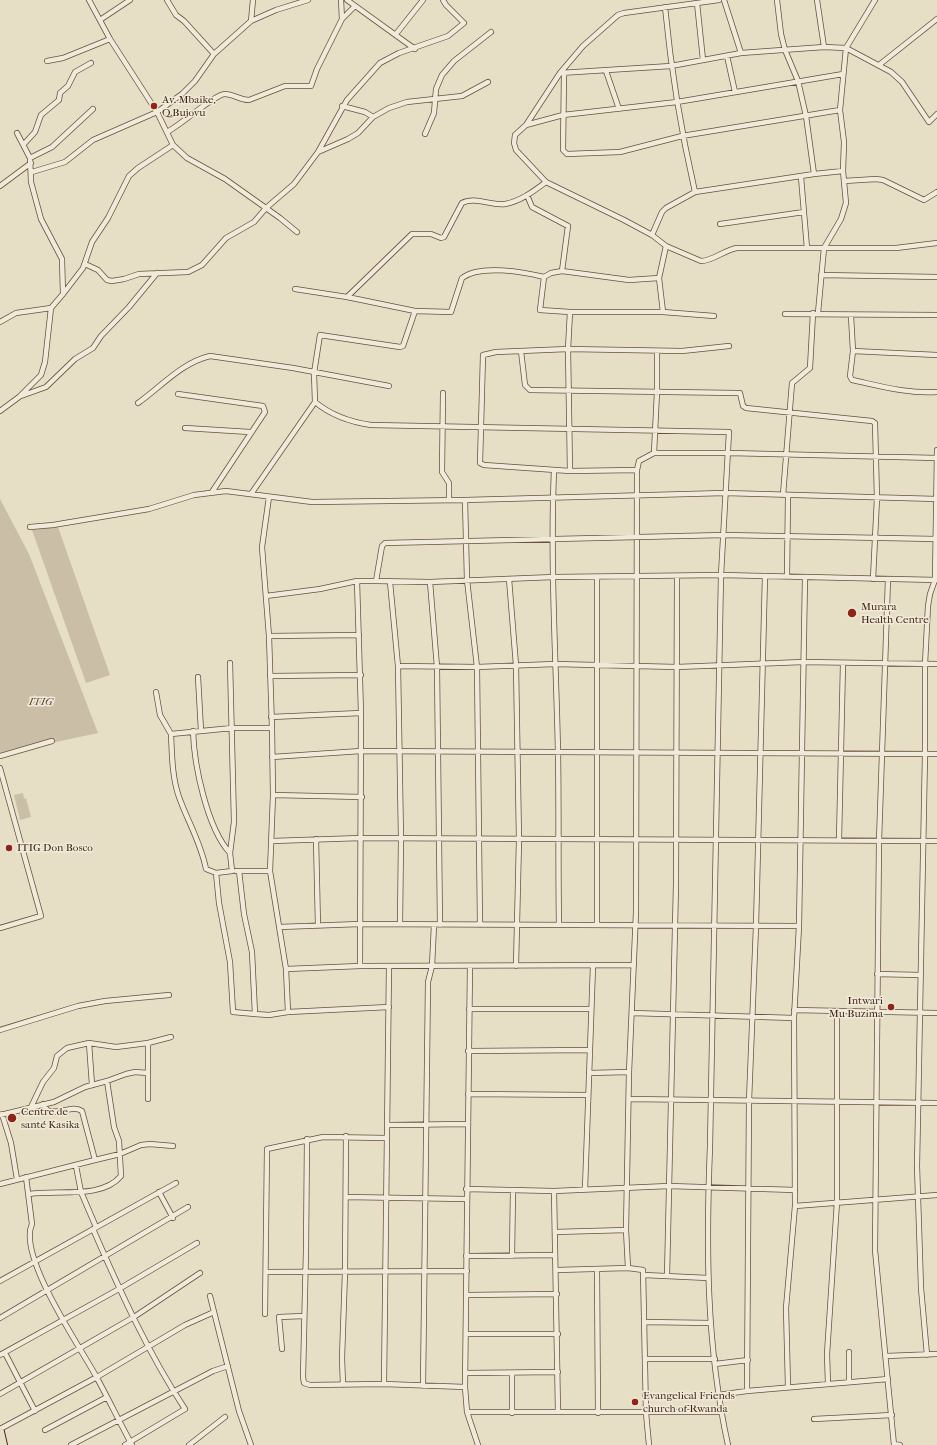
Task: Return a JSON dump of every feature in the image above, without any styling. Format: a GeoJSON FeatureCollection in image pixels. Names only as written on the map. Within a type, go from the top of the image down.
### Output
{"type":"FeatureCollection","features":[{"type":"Feature","properties":{"kind":"highway"},"geometry":{"type":"LineString","coordinates":[[0,1432],[3,1445]]}},
{"type":"Feature","properties":{"kind":"street"},"geometry":{"type":"LineString","coordinates":[[89,0],[110,39],[157,112],[173,145],[187,158],[225,179],[297,232]]}},
{"type":"Feature","properties":{"kind":"street"},"geometry":{"type":"LineString","coordinates":[[100,20],[130,0]]}},
{"type":"Feature","properties":{"kind":"street"},"geometry":{"type":"LineString","coordinates":[[167,0],[176,15],[184,20],[214,54]]}},
{"type":"Feature","properties":{"kind":"street"},"geometry":{"type":"LineString","coordinates":[[251,21],[254,0]]}},
{"type":"Feature","properties":{"kind":"street"},"geometry":{"type":"LineString","coordinates":[[32,172],[65,162],[93,140],[157,112],[182,94],[195,81],[214,54],[251,21],[276,10],[308,0]]}},
{"type":"Feature","properties":{"kind":"street"},"geometry":{"type":"LineString","coordinates":[[341,0],[342,19]]}},
{"type":"Feature","properties":{"kind":"street"},"geometry":{"type":"LineString","coordinates":[[347,0],[415,49]]}},
{"type":"Feature","properties":{"kind":"street"},"geometry":{"type":"LineString","coordinates":[[396,34],[423,0]]}},
{"type":"Feature","properties":{"kind":"street"},"geometry":{"type":"LineString","coordinates":[[85,264],[98,270],[107,280],[112,281],[139,274],[188,272],[202,265],[226,238],[254,222],[266,208],[294,184],[318,152],[342,106],[380,63],[399,53],[415,49],[448,36],[464,23],[443,0]]}},
{"type":"Feature","properties":{"kind":"street"},"geometry":{"type":"LineString","coordinates":[[719,0],[624,13],[618,16],[583,46],[562,73],[526,125],[514,138],[516,150],[546,182],[624,220],[652,235],[666,246],[701,261],[706,261],[729,249],[737,248],[896,248],[937,243]]}},
{"type":"Feature","properties":{"kind":"street"},"geometry":{"type":"LineString","coordinates":[[724,0],[741,53]]}},
{"type":"Feature","properties":{"kind":"street"},"geometry":{"type":"LineString","coordinates":[[777,0],[781,34],[785,50],[798,80],[806,116],[814,174]]}},
{"type":"Feature","properties":{"kind":"street"},"geometry":{"type":"LineString","coordinates":[[818,0],[824,47]]}},
{"type":"Feature","properties":{"kind":"street"},"geometry":{"type":"LineString","coordinates":[[787,576],[786,496],[792,383],[810,368],[824,248],[845,210],[843,171],[844,142],[840,110],[846,48],[875,0]]}},
{"type":"Feature","properties":{"kind":"street"},"geometry":{"type":"LineString","coordinates":[[697,3],[703,60]]}},
{"type":"Feature","properties":{"kind":"street"},"geometry":{"type":"LineString","coordinates":[[167,132],[190,118],[218,95],[229,94],[244,100],[249,100],[285,86],[311,86],[317,69],[342,19],[355,6]]}},
{"type":"Feature","properties":{"kind":"street"},"geometry":{"type":"LineString","coordinates":[[665,7],[671,66],[682,136],[695,192]]}},
{"type":"Feature","properties":{"kind":"street"},"geometry":{"type":"LineString","coordinates":[[879,65],[937,19]]}},
{"type":"Feature","properties":{"kind":"street"},"geometry":{"type":"LineString","coordinates":[[425,134],[434,113],[437,84],[446,70],[469,47],[491,32]]}},
{"type":"Feature","properties":{"kind":"street"},"geometry":{"type":"LineString","coordinates":[[46,62],[63,58],[110,39]]}},
{"type":"Feature","properties":{"kind":"street"},"geometry":{"type":"LineString","coordinates":[[562,73],[671,66],[741,53],[824,47],[846,48],[891,72],[902,82],[928,122],[937,114]]}},
{"type":"Feature","properties":{"kind":"street"},"geometry":{"type":"LineString","coordinates":[[727,56],[735,92]]}},
{"type":"Feature","properties":{"kind":"street"},"geometry":{"type":"LineString","coordinates":[[24,144],[33,135],[40,115],[59,100],[60,93],[68,86],[75,72],[91,64]]}},
{"type":"Feature","properties":{"kind":"street"},"geometry":{"type":"LineString","coordinates":[[606,71],[619,109]]}},
{"type":"Feature","properties":{"kind":"street"},"geometry":{"type":"LineString","coordinates":[[562,73],[563,150],[567,154],[620,152],[682,136],[840,110]]}},
{"type":"Feature","properties":{"kind":"street"},"geometry":{"type":"LineString","coordinates":[[526,125],[563,116],[677,102],[798,80],[843,74]]}},
{"type":"Feature","properties":{"kind":"street"},"geometry":{"type":"LineString","coordinates":[[318,152],[348,139],[358,133],[373,117],[401,104],[435,98],[462,96],[488,82]]}},
{"type":"Feature","properties":{"kind":"street"},"geometry":{"type":"LineString","coordinates":[[342,106],[368,112],[373,117]]}},
{"type":"Feature","properties":{"kind":"street"},"geometry":{"type":"LineString","coordinates":[[0,186],[31,161],[52,148],[93,109]]}},
{"type":"Feature","properties":{"kind":"street"},"geometry":{"type":"LineString","coordinates":[[17,133],[24,144],[31,161],[31,182],[41,219],[64,266],[63,294]]}},
{"type":"Feature","properties":{"kind":"street"},"geometry":{"type":"LineString","coordinates":[[0,411],[20,397],[41,375],[44,369],[51,308],[85,264],[92,242],[108,218],[129,176],[138,168],[173,145]]}},
{"type":"Feature","properties":{"kind":"street"},"geometry":{"type":"LineString","coordinates":[[652,235],[662,212],[666,208],[695,192],[843,171]]}},
{"type":"Feature","properties":{"kind":"street"},"geometry":{"type":"LineString","coordinates":[[801,177],[807,248]]}},
{"type":"Feature","properties":{"kind":"street"},"geometry":{"type":"LineString","coordinates":[[844,181],[883,180],[924,200],[937,192]]}},
{"type":"Feature","properties":{"kind":"street"},"geometry":{"type":"LineString","coordinates":[[347,297],[412,234],[418,233],[441,238],[444,237],[462,203],[468,201],[505,204],[527,195],[546,182]]}},
{"type":"Feature","properties":{"kind":"street"},"geometry":{"type":"LineString","coordinates":[[527,195],[532,208],[568,226],[562,271]]}},
{"type":"Feature","properties":{"kind":"street"},"geometry":{"type":"LineString","coordinates":[[720,224],[804,212]]}},
{"type":"Feature","properties":{"kind":"street"},"geometry":{"type":"LineString","coordinates":[[662,312],[659,278],[666,246]]}},
{"type":"Feature","properties":{"kind":"street"},"geometry":{"type":"LineString","coordinates":[[295,289],[347,297],[415,311],[451,312],[462,278],[470,273],[523,272],[544,277],[551,273],[562,271],[616,279],[659,278]]}},
{"type":"Feature","properties":{"kind":"street"},"geometry":{"type":"LineString","coordinates":[[20,397],[46,387],[75,359],[92,348],[157,273]]}},
{"type":"Feature","properties":{"kind":"street"},"geometry":{"type":"LineString","coordinates":[[821,275],[937,277]]}},
{"type":"Feature","properties":{"kind":"street"},"geometry":{"type":"LineString","coordinates":[[544,277],[540,310],[570,312],[662,312],[714,316]]}},
{"type":"Feature","properties":{"kind":"street"},"geometry":{"type":"LineString","coordinates":[[0,322],[16,313],[51,308]]}},
{"type":"Feature","properties":{"kind":"street"},"geometry":{"type":"LineString","coordinates":[[251,494],[316,402],[314,373],[320,335],[400,348],[403,346],[415,311]]}},
{"type":"Feature","properties":{"kind":"street"},"geometry":{"type":"LineString","coordinates":[[570,312],[568,350],[568,430],[570,471]]}},
{"type":"Feature","properties":{"kind":"street"},"geometry":{"type":"LineString","coordinates":[[785,314],[816,313],[851,316],[937,315]]}},
{"type":"Feature","properties":{"kind":"street"},"geometry":{"type":"LineString","coordinates":[[851,316],[852,351],[850,376],[852,380],[920,393],[937,392]]}},
{"type":"Feature","properties":{"kind":"street"},"geometry":{"type":"LineString","coordinates":[[637,470],[570,471],[482,464],[480,461],[483,355],[485,353],[568,350],[657,352],[706,350],[729,346]]}},
{"type":"Feature","properties":{"kind":"street"},"geometry":{"type":"LineString","coordinates":[[521,351],[527,388],[530,390],[737,393],[741,396],[744,408],[872,421],[876,423],[877,498],[872,579]]}},
{"type":"Feature","properties":{"kind":"street"},"geometry":{"type":"LineString","coordinates":[[852,351],[937,355]]}},
{"type":"Feature","properties":{"kind":"street"},"geometry":{"type":"LineString","coordinates":[[654,454],[657,352]]}},
{"type":"Feature","properties":{"kind":"street"},"geometry":{"type":"LineString","coordinates":[[138,403],[172,376],[201,359],[210,356],[230,358],[389,386]]}},
{"type":"Feature","properties":{"kind":"street"},"geometry":{"type":"LineString","coordinates":[[443,393],[444,427],[442,472],[449,483],[450,500]]}},
{"type":"Feature","properties":{"kind":"street"},"geometry":{"type":"LineString","coordinates":[[178,394],[263,406],[265,412],[250,432],[212,492]]}},
{"type":"Feature","properties":{"kind":"street"},"geometry":{"type":"LineString","coordinates":[[316,402],[325,410],[355,423],[371,425],[728,432],[729,434],[721,575],[708,1278],[718,1395],[728,1445]]}},
{"type":"Feature","properties":{"kind":"street"},"geometry":{"type":"LineString","coordinates":[[185,428],[250,432]]}},
{"type":"Feature","properties":{"kind":"street"},"geometry":{"type":"LineString","coordinates":[[927,1355],[921,1288],[917,1197],[918,1102],[922,841],[925,754],[925,664],[928,606],[930,594],[936,580],[937,450]]}},
{"type":"Feature","properties":{"kind":"street"},"geometry":{"type":"LineString","coordinates":[[628,1268],[626,1230],[629,1072],[635,924],[637,753],[636,666],[638,577],[637,470],[639,461],[654,454],[729,453],[937,458]]}},
{"type":"Feature","properties":{"kind":"street"},"geometry":{"type":"LineString","coordinates":[[554,470],[551,539],[554,577],[558,752],[559,925]]}},
{"type":"Feature","properties":{"kind":"street"},"geometry":{"type":"LineString","coordinates":[[30,527],[53,525],[149,509],[194,495],[226,491],[312,502],[725,494],[936,499]]}},
{"type":"Feature","properties":{"kind":"street"},"geometry":{"type":"LineString","coordinates":[[269,497],[262,547],[269,636],[272,728],[273,795],[270,871],[286,969],[288,1012]]}},
{"type":"Feature","properties":{"kind":"street"},"geometry":{"type":"LineString","coordinates":[[465,500],[467,580],[477,667],[480,925]]}},
{"type":"Feature","properties":{"kind":"street"},"geometry":{"type":"LineString","coordinates":[[376,581],[382,544],[466,540],[724,535],[936,539]]}},
{"type":"Feature","properties":{"kind":"street"},"geometry":{"type":"LineString","coordinates":[[266,596],[320,589],[357,581],[430,582],[554,577],[597,578],[721,575],[936,580]]}},
{"type":"Feature","properties":{"kind":"street"},"geometry":{"type":"LineString","coordinates":[[747,1391],[749,1101],[764,664],[765,576]]}},
{"type":"Feature","properties":{"kind":"street"},"geometry":{"type":"LineString","coordinates":[[667,1276],[675,925],[677,577]]}},
{"type":"Feature","properties":{"kind":"street"},"geometry":{"type":"LineString","coordinates":[[788,1387],[786,1308],[795,1206],[794,1010],[799,926],[805,577]]}},
{"type":"Feature","properties":{"kind":"street"},"geometry":{"type":"LineString","coordinates":[[597,578],[597,925]]}},
{"type":"Feature","properties":{"kind":"street"},"geometry":{"type":"LineString","coordinates":[[509,579],[516,665],[518,752],[519,840],[516,966]]}},
{"type":"Feature","properties":{"kind":"street"},"geometry":{"type":"LineString","coordinates":[[888,579],[879,840],[877,974],[877,1201],[875,1250],[894,1445],[900,1445]]}},
{"type":"Feature","properties":{"kind":"street"},"geometry":{"type":"LineString","coordinates":[[357,581],[361,675],[362,797],[360,966]]}},
{"type":"Feature","properties":{"kind":"street"},"geometry":{"type":"LineString","coordinates":[[390,582],[398,666],[401,838],[400,924]]}},
{"type":"Feature","properties":{"kind":"street"},"geometry":{"type":"LineString","coordinates":[[430,582],[436,667],[440,925]]}},
{"type":"Feature","properties":{"kind":"street"},"geometry":{"type":"LineString","coordinates":[[269,636],[359,634]]}},
{"type":"Feature","properties":{"kind":"street"},"geometry":{"type":"LineString","coordinates":[[230,662],[234,822],[230,853],[232,871]]}},
{"type":"Feature","properties":{"kind":"street"},"geometry":{"type":"LineString","coordinates":[[398,666],[477,667],[555,664],[677,667],[803,662],[937,664]]}},
{"type":"Feature","properties":{"kind":"street"},"geometry":{"type":"LineString","coordinates":[[838,840],[843,663]]}},
{"type":"Feature","properties":{"kind":"street"},"geometry":{"type":"LineString","coordinates":[[270,676],[361,675]]}},
{"type":"Feature","properties":{"kind":"street"},"geometry":{"type":"LineString","coordinates":[[198,677],[201,731]]}},
{"type":"Feature","properties":{"kind":"street"},"geometry":{"type":"LineString","coordinates":[[156,692],[160,715],[171,734],[174,776],[179,797],[200,846],[206,869],[216,873],[232,871],[270,871]]}},
{"type":"Feature","properties":{"kind":"street"},"geometry":{"type":"LineString","coordinates":[[271,717],[361,713]]}},
{"type":"Feature","properties":{"kind":"street"},"geometry":{"type":"LineString","coordinates":[[171,734],[232,728],[272,728]]}},
{"type":"Feature","properties":{"kind":"street"},"geometry":{"type":"LineString","coordinates":[[194,732],[194,752],[199,781],[218,836],[230,853]]}},
{"type":"Feature","properties":{"kind":"street"},"geometry":{"type":"LineString","coordinates":[[0,756],[52,741]]}},
{"type":"Feature","properties":{"kind":"street"},"geometry":{"type":"LineString","coordinates":[[272,756],[361,751],[937,754]]}},
{"type":"Feature","properties":{"kind":"street"},"geometry":{"type":"LineString","coordinates":[[0,768],[41,916],[0,928]]}},
{"type":"Feature","properties":{"kind":"street"},"geometry":{"type":"LineString","coordinates":[[273,795],[362,797]]}},
{"type":"Feature","properties":{"kind":"street"},"geometry":{"type":"LineString","coordinates":[[272,841],[361,838],[597,840],[676,838],[937,841]]}},
{"type":"Feature","properties":{"kind":"street"},"geometry":{"type":"LineString","coordinates":[[316,839],[318,926]]}},
{"type":"Feature","properties":{"kind":"street"},"geometry":{"type":"LineString","coordinates":[[239,871],[244,914],[252,952],[255,1014]]}},
{"type":"Feature","properties":{"kind":"street"},"geometry":{"type":"LineString","coordinates":[[216,873],[219,904],[230,962],[233,1012],[268,1015],[288,1012],[389,1007]]}},
{"type":"Feature","properties":{"kind":"street"},"geometry":{"type":"LineString","coordinates":[[279,927],[360,924],[635,924],[799,926]]}},
{"type":"Feature","properties":{"kind":"street"},"geometry":{"type":"LineString","coordinates":[[423,1386],[428,982],[432,966],[434,925]]}},
{"type":"Feature","properties":{"kind":"street"},"geometry":{"type":"LineString","coordinates":[[286,969],[360,966],[634,965]]}},
{"type":"Feature","properties":{"kind":"street"},"geometry":{"type":"LineString","coordinates":[[384,1384],[389,966]]}},
{"type":"Feature","properties":{"kind":"street"},"geometry":{"type":"LineString","coordinates":[[470,966],[466,1189],[467,1295],[465,1387],[467,1412],[478,1445]]}},
{"type":"Feature","properties":{"kind":"street"},"geometry":{"type":"LineString","coordinates":[[586,1189],[588,1095],[594,966]]}},
{"type":"Feature","properties":{"kind":"street"},"geometry":{"type":"LineString","coordinates":[[877,974],[920,975]]}},
{"type":"Feature","properties":{"kind":"street"},"geometry":{"type":"LineString","coordinates":[[0,1030],[78,1006],[105,1001],[169,995]]}},
{"type":"Feature","properties":{"kind":"street"},"geometry":{"type":"LineString","coordinates":[[469,1009],[592,1009]]}},
{"type":"Feature","properties":{"kind":"street"},"geometry":{"type":"LineString","coordinates":[[794,1010],[937,1013]]}},
{"type":"Feature","properties":{"kind":"street"},"geometry":{"type":"LineString","coordinates":[[828,1384],[827,1354],[837,1202],[837,1011]]}},
{"type":"Feature","properties":{"kind":"street"},"geometry":{"type":"LineString","coordinates":[[632,1012],[794,1018]]}},
{"type":"Feature","properties":{"kind":"street"},"geometry":{"type":"LineString","coordinates":[[31,1107],[43,1082],[54,1068],[59,1053],[67,1048],[89,1043],[114,1048],[171,1038]]}},
{"type":"Feature","properties":{"kind":"street"},"geometry":{"type":"LineString","coordinates":[[89,1043],[92,1085]]}},
{"type":"Feature","properties":{"kind":"street"},"geometry":{"type":"LineString","coordinates":[[148,1043],[148,1099]]}},
{"type":"Feature","properties":{"kind":"street"},"geometry":{"type":"LineString","coordinates":[[468,1051],[590,1050]]}},
{"type":"Feature","properties":{"kind":"street"},"geometry":{"type":"LineString","coordinates":[[17,1179],[11,1143],[1,1115],[54,1102],[92,1085],[135,1072],[148,1073]]}},
{"type":"Feature","properties":{"kind":"street"},"geometry":{"type":"LineString","coordinates":[[589,1073],[629,1072]]}},
{"type":"Feature","properties":{"kind":"street"},"geometry":{"type":"LineString","coordinates":[[29,1194],[53,1191],[81,1192],[110,1185],[121,1176],[119,1141],[114,1127],[108,1081]]}},
{"type":"Feature","properties":{"kind":"street"},"geometry":{"type":"LineString","coordinates":[[468,1094],[588,1095]]}},
{"type":"Feature","properties":{"kind":"street"},"geometry":{"type":"LineString","coordinates":[[629,1099],[877,1101],[937,1103]]}},
{"type":"Feature","properties":{"kind":"street"},"geometry":{"type":"LineString","coordinates":[[43,1104],[46,1110],[52,1112],[77,1108],[82,1111],[95,1160]]}},
{"type":"Feature","properties":{"kind":"street"},"geometry":{"type":"LineString","coordinates":[[388,1125],[467,1124]]}},
{"type":"Feature","properties":{"kind":"street"},"geometry":{"type":"LineString","coordinates":[[265,1314],[267,1149],[307,1139],[346,1136],[387,1138]]}},
{"type":"Feature","properties":{"kind":"street"},"geometry":{"type":"LineString","coordinates":[[343,1385],[342,1353],[345,1272],[346,1136]]}},
{"type":"Feature","properties":{"kind":"street"},"geometry":{"type":"LineString","coordinates":[[307,1139],[306,1271],[302,1377],[304,1383],[310,1385],[384,1384],[465,1387]]}},
{"type":"Feature","properties":{"kind":"street"},"geometry":{"type":"LineString","coordinates":[[0,1184],[120,1154],[135,1147],[150,1144],[172,1146]]}},
{"type":"Feature","properties":{"kind":"street"},"geometry":{"type":"LineString","coordinates":[[76,1166],[81,1192],[105,1257],[119,1289],[185,1409],[131,1444],[125,1445]]}},
{"type":"Feature","properties":{"kind":"street"},"geometry":{"type":"LineString","coordinates":[[26,1178],[32,1224],[30,1235],[36,1261],[46,1291],[79,1349],[97,1377],[131,1444]]}},
{"type":"Feature","properties":{"kind":"street"},"geometry":{"type":"LineString","coordinates":[[0,1281],[176,1182]]}},
{"type":"Feature","properties":{"kind":"street"},"geometry":{"type":"LineString","coordinates":[[466,1189],[554,1191],[669,1186],[794,1190]]}},
{"type":"Feature","properties":{"kind":"street"},"geometry":{"type":"LineString","coordinates":[[512,1256],[513,1190]]}},
{"type":"Feature","properties":{"kind":"street"},"geometry":{"type":"LineString","coordinates":[[554,1191],[557,1270],[558,1412]]}},
{"type":"Feature","properties":{"kind":"street"},"geometry":{"type":"LineString","coordinates":[[159,1192],[173,1218]]}},
{"type":"Feature","properties":{"kind":"street"},"geometry":{"type":"LineString","coordinates":[[795,1206],[837,1202],[877,1201],[937,1195]]}},
{"type":"Feature","properties":{"kind":"street"},"geometry":{"type":"LineString","coordinates":[[346,1197],[466,1199]]}},
{"type":"Feature","properties":{"kind":"street"},"geometry":{"type":"LineString","coordinates":[[0,1318],[173,1218],[188,1207]]}},
{"type":"Feature","properties":{"kind":"street"},"geometry":{"type":"LineString","coordinates":[[555,1232],[626,1230]]}},
{"type":"Feature","properties":{"kind":"street"},"geometry":{"type":"LineString","coordinates":[[0,1355],[63,1321],[197,1243]]}},
{"type":"Feature","properties":{"kind":"street"},"geometry":{"type":"LineString","coordinates":[[466,1256],[556,1255]]}},
{"type":"Feature","properties":{"kind":"street"},"geometry":{"type":"LineString","coordinates":[[557,1270],[641,1268],[644,1275],[646,1413],[649,1445]]}},
{"type":"Feature","properties":{"kind":"street"},"geometry":{"type":"LineString","coordinates":[[597,1270],[598,1413]]}},
{"type":"Feature","properties":{"kind":"street"},"geometry":{"type":"LineString","coordinates":[[266,1272],[466,1271]]}},
{"type":"Feature","properties":{"kind":"street"},"geometry":{"type":"LineString","coordinates":[[0,1394],[134,1317],[200,1273]]}},
{"type":"Feature","properties":{"kind":"street"},"geometry":{"type":"LineString","coordinates":[[644,1275],[708,1278]]}},
{"type":"Feature","properties":{"kind":"street"},"geometry":{"type":"LineString","coordinates":[[467,1295],[557,1294]]}},
{"type":"Feature","properties":{"kind":"street"},"geometry":{"type":"LineString","coordinates":[[210,1296],[239,1411],[251,1445]]}},
{"type":"Feature","properties":{"kind":"street"},"geometry":{"type":"LineString","coordinates":[[0,1432],[185,1325],[214,1312]]}},
{"type":"Feature","properties":{"kind":"street"},"geometry":{"type":"LineString","coordinates":[[282,1349],[279,1317],[304,1316]]}},
{"type":"Feature","properties":{"kind":"street"},"geometry":{"type":"LineString","coordinates":[[645,1322],[711,1323]]}},
{"type":"Feature","properties":{"kind":"street"},"geometry":{"type":"LineString","coordinates":[[466,1334],[558,1334]]}},
{"type":"Feature","properties":{"kind":"street"},"geometry":{"type":"LineString","coordinates":[[849,1352],[849,1382]]}},
{"type":"Feature","properties":{"kind":"street"},"geometry":{"type":"LineString","coordinates":[[5,1353],[35,1411]]}},
{"type":"Feature","properties":{"kind":"street"},"geometry":{"type":"LineString","coordinates":[[886,1356],[937,1354]]}},
{"type":"Feature","properties":{"kind":"street"},"geometry":{"type":"LineString","coordinates":[[645,1359],[715,1361],[748,1360]]}},
{"type":"Feature","properties":{"kind":"street"},"geometry":{"type":"LineString","coordinates":[[72,1445],[213,1371],[228,1366]]}},
{"type":"Feature","properties":{"kind":"street"},"geometry":{"type":"LineString","coordinates":[[465,1373],[558,1372]]}},
{"type":"Feature","properties":{"kind":"street"},"geometry":{"type":"LineString","coordinates":[[512,1373],[512,1413]]}},
{"type":"Feature","properties":{"kind":"street"},"geometry":{"type":"LineString","coordinates":[[718,1395],[788,1387],[888,1379]]}},
{"type":"Feature","properties":{"kind":"street"},"geometry":{"type":"LineString","coordinates":[[45,1430],[106,1397]]}},
{"type":"Feature","properties":{"kind":"street"},"geometry":{"type":"LineString","coordinates":[[467,1412],[721,1412]]}},
{"type":"Feature","properties":{"kind":"street"},"geometry":{"type":"LineString","coordinates":[[814,1419],[892,1415]]}},
{"type":"Feature","properties":{"kind":"street"},"geometry":{"type":"LineString","coordinates":[[188,1445],[225,1417]]}},
{"type":"Feature","properties":{"kind":"green space","name":"ITIG"},"geometry":{"type":"Polygon","coordinates":[[[0,499],[29,554],[98,733],[0,754],[0,499]]]}},
{"type":"Feature","properties":{"kind":"green space"},"geometry":{"type":"Polygon","coordinates":[[[58,527],[110,675],[86,683],[32,530],[58,527]]]}},
{"type":"Feature","properties":{"kind":"green space"},"geometry":{"type":"Polygon","coordinates":[[[23,793],[24,799],[26,798],[31,817],[20,820],[14,795],[23,793]]]}},
{"type":"Feature","properties":{"kind":"place","name":"Av. Mbaike, Q.Bujovu"},"geometry":{"type":"Point","coordinates":[154,106]}},
{"type":"Feature","properties":{"kind":"place","name":"Murara Health Centre"},"geometry":{"type":"Point","coordinates":[852,613]}},
{"type":"Feature","properties":{"kind":"place","name":"ITIG Don Bosco"},"geometry":{"type":"Point","coordinates":[9,848]}},
{"type":"Feature","properties":{"kind":"place","name":"Intwari Mu Buzima"},"geometry":{"type":"Point","coordinates":[891,1007]}},
{"type":"Feature","properties":{"kind":"place","name":"Centre de santé Kasika"},"geometry":{"type":"Point","coordinates":[12,1118]}},
{"type":"Feature","properties":{"kind":"place","name":"Evangelical Friends church of Rwanda"},"geometry":{"type":"Point","coordinates":[635,1402]}}]}
